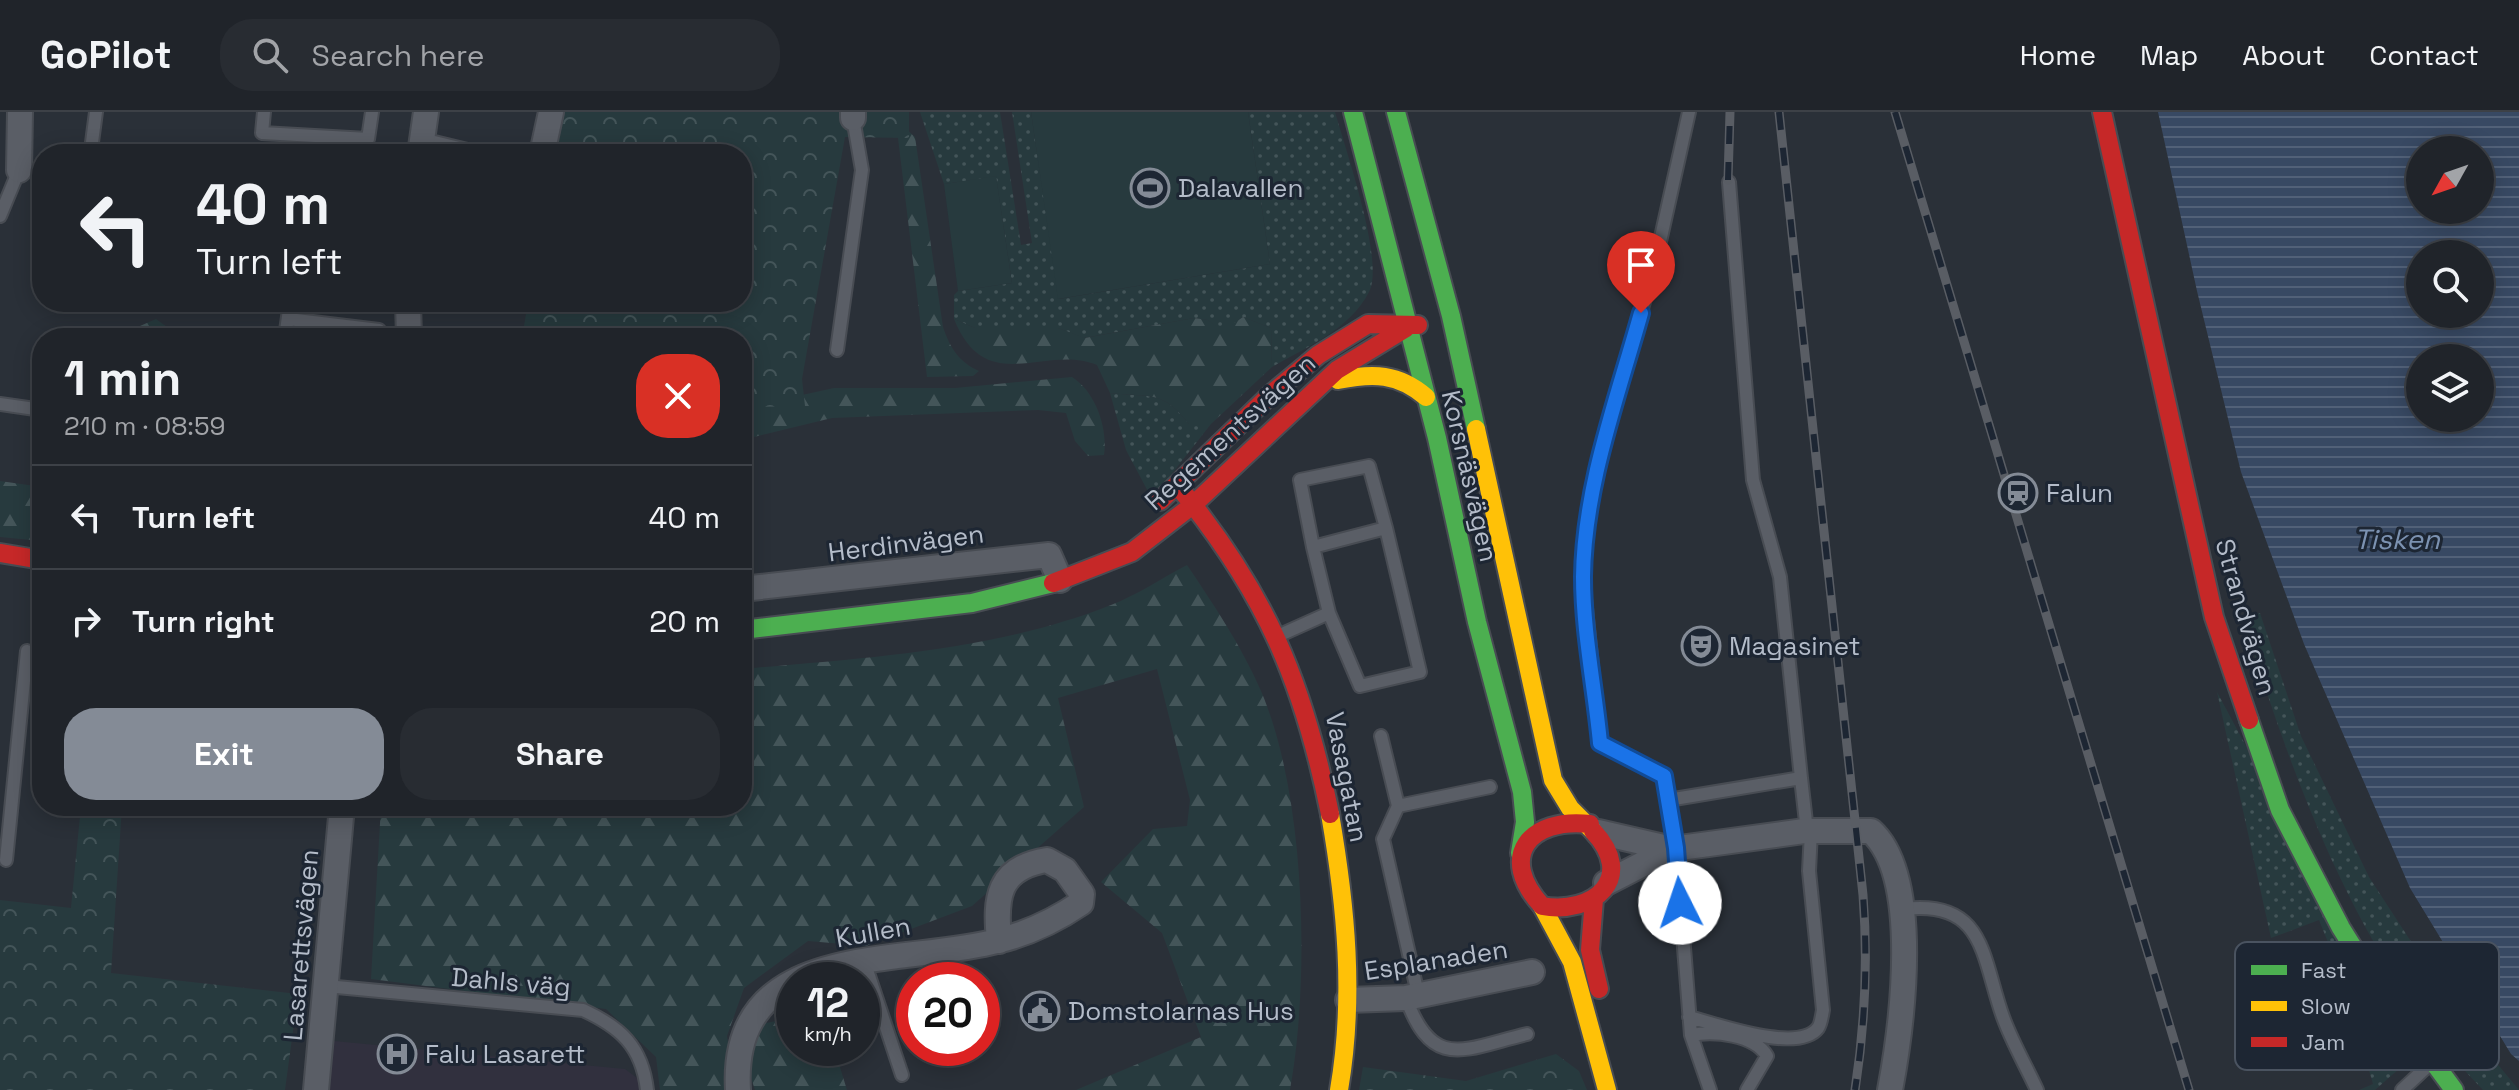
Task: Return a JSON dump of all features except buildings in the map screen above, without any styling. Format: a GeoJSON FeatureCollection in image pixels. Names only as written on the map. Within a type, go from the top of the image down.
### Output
{"type":"FeatureCollection","features":[{"type":"Feature","properties":{"kind":"street"},"geometry":{"type":"LineString","coordinates":[[19,170],[20,112]]}},
{"type":"Feature","properties":{"kind":"street"},"geometry":{"type":"LineString","coordinates":[[421,144],[426,112]]}},
{"type":"Feature","properties":{"kind":"street"},"geometry":{"type":"LineString","coordinates":[[544,144],[551,112]]}},
{"type":"Feature","properties":{"kind":"street","name":"Korsnäsvägen"},"geometry":{"type":"LineString","coordinates":[[1353,112],[1522,792],[1525,822],[1520,853]]}},
{"type":"Feature","properties":{"kind":"street","name":"Korsnäsvägen"},"geometry":{"type":"LineString","coordinates":[[1396,112],[1451,316],[1553,780],[1573,812],[1594,828]]}},
{"type":"Feature","properties":{"kind":"street","name":"Strandvägen"},"geometry":{"type":"LineString","coordinates":[[2102,112],[2204,576],[2230,668],[2280,810],[2304,862],[2351,942]]}},
{"type":"Feature","properties":{"kind":"street"},"geometry":{"type":"LineString","coordinates":[[1391,264],[1378,310],[1406,328],[1451,316]]}},
{"type":"Feature","properties":{"kind":"street","name":"Regementsvägen"},"geometry":{"type":"LineString","coordinates":[[1087,570],[1301,367],[1378,310]]}},
{"type":"Feature","properties":{"kind":"street","name":"Regementsvägen"},"geometry":{"type":"LineString","coordinates":[[752,629],[972,603],[1060,580],[1132,552],[1194,504],[1337,370],[1397,337],[1406,328]]}},
{"type":"Feature","properties":{"kind":"street"},"geometry":{"type":"LineString","coordinates":[[1326,383],[1378,372],[1397,375],[1426,397]]}},
{"type":"Feature","properties":{"kind":"street","name":"Vasagatan"},"geometry":{"type":"LineString","coordinates":[[1178,486],[1248,581],[1277,636],[1308,712],[1329,803],[1344,910],[1348,1000],[1339,1090]]}},
{"type":"Feature","properties":{"kind":"street"},"geometry":{"type":"LineString","coordinates":[[0,553],[32,558]]}},
{"type":"Feature","properties":{"kind":"street","name":"Herdinvägen"},"geometry":{"type":"LineString","coordinates":[[752,588],[1049,555],[1060,580]]}},
{"type":"Feature","properties":{"kind":"street","name":"Lasarettsvägen"},"geometry":{"type":"LineString","coordinates":[[316,1090],[341,816]]}},
{"type":"Feature","properties":{"kind":"street"},"geometry":{"type":"LineString","coordinates":[[1607,1090],[1572,962],[1542,906],[1521,880],[1520,853],[1532,836],[1555,822],[1575,820],[1674,849]]}},
{"type":"Feature","properties":{"kind":"street"},"geometry":{"type":"LineString","coordinates":[[1594,828],[1610,855],[1590,950],[1612,1047],[1626,1090]]}},
{"type":"Feature","properties":{"kind":"street"},"geometry":{"type":"LineString","coordinates":[[1542,906],[1569,908],[1674,849],[1809,831],[1871,831],[1884,843],[1891,857],[1904,909],[1901,995],[1890,1090]]}},
{"type":"Feature","properties":{"kind":"street","name":"Kullen"},"geometry":{"type":"LineString","coordinates":[[738,1090],[737,1064],[745,1034],[762,1006],[797,978],[864,961],[999,941]]}},
{"type":"Feature","properties":{"kind":"street","name":"Esplanaden"},"geometry":{"type":"LineString","coordinates":[[1348,1000],[1412,996],[1532,972]]}},
{"type":"Feature","properties":{"kind":"street","name":"Strandvägen"},"geometry":{"type":"LineString","coordinates":[[2439,1070],[2454,1090]]}},
{"type":"Feature","properties":{"kind":"lane"},"geometry":{"type":"LineString","coordinates":[[92,144],[96,112]]}},
{"type":"Feature","properties":{"kind":"lane"},"geometry":{"type":"LineString","coordinates":[[264,112],[262,133],[368,139],[372,112]]}},
{"type":"Feature","properties":{"kind":"lane"},"geometry":{"type":"LineString","coordinates":[[1689,112],[1655,264],[1607,429],[1588,517],[1583,579],[1600,743],[1664,776],[1691,1035],[1710,1090]]}},
{"type":"Feature","properties":{"kind":"lane"},"geometry":{"type":"LineString","coordinates":[[837,350],[862,170],[853,115]]}},
{"type":"Feature","properties":{"kind":"lane"},"geometry":{"type":"LineString","coordinates":[[0,216],[19,170]]}},
{"type":"Feature","properties":{"kind":"lane"},"geometry":{"type":"LineString","coordinates":[[1689,1017],[1786,1039],[1805,1037],[1818,1028],[1823,1010],[1809,871],[1809,831],[1780,577],[1753,480],[1729,182]]}},
{"type":"Feature","properties":{"kind":"lane"},"geometry":{"type":"LineString","coordinates":[[287,328],[289,312]]}},
{"type":"Feature","properties":{"kind":"lane"},"geometry":{"type":"LineString","coordinates":[[288,319],[362,328]]}},
{"type":"Feature","properties":{"kind":"lane"},"geometry":{"type":"LineString","coordinates":[[0,404],[32,409]]}},
{"type":"Feature","properties":{"kind":"lane"},"geometry":{"type":"LineString","coordinates":[[1369,466],[1386,528],[1420,672],[1360,686],[1329,613],[1300,480],[1369,466]]}},
{"type":"Feature","properties":{"kind":"lane"},"geometry":{"type":"LineString","coordinates":[[1313,547],[1386,528]]}},
{"type":"Feature","properties":{"kind":"lane"},"geometry":{"type":"LineString","coordinates":[[1277,636],[1329,613]]}},
{"type":"Feature","properties":{"kind":"lane"},"geometry":{"type":"LineString","coordinates":[[6,860],[27,651]]}},
{"type":"Feature","properties":{"kind":"lane"},"geometry":{"type":"LineString","coordinates":[[1381,736],[1398,806],[1383,839],[1417,1028],[1434,1044],[1458,1051],[1527,1034]]}},
{"type":"Feature","properties":{"kind":"lane"},"geometry":{"type":"LineString","coordinates":[[1668,800],[1801,778]]}},
{"type":"Feature","properties":{"kind":"lane"},"geometry":{"type":"LineString","coordinates":[[1398,806],[1490,787]]}},
{"type":"Feature","properties":{"kind":"lane"},"geometry":{"type":"LineString","coordinates":[[1904,909],[1926,906],[1950,913],[1975,931],[2003,1017],[2037,1090]]}},
{"type":"Feature","properties":{"kind":"lane"},"geometry":{"type":"LineString","coordinates":[[864,961],[902,1075]]}},
{"type":"Feature","properties":{"kind":"lane","name":"Dahls väg"},"geometry":{"type":"LineString","coordinates":[[326,986],[583,1010],[616,1025],[635,1051],[647,1090]]}},
{"type":"Feature","properties":{"kind":"lane"},"geometry":{"type":"LineString","coordinates":[[1691,1035],[1706,1033],[1753,1042],[1762,1047],[1767,1056],[1747,1090]]}},
{"type":"Feature","properties":{"kind":"lane"},"geometry":{"type":"LineString","coordinates":[[2402,1090],[2423,1070]]}},
{"type":"Feature","properties":{"kind":"shaded area","name":"Falu Lasarett"},"geometry":{"type":"Polygon","coordinates":[[[324,1040],[625,1069],[653,1090],[311,1090],[324,1040]]]}},
{"type":"Feature","properties":{"kind":"green space"},"geometry":{"type":"Polygon","coordinates":[[[559,112],[909,112],[909,138],[845,137],[802,379],[805,406],[752,407],[752,328],[524,328],[526,312],[752,312],[752,144],[554,144],[559,112]]]}},
{"type":"Feature","properties":{"kind":"green space"},"geometry":{"type":"Polygon","coordinates":[[[920,112],[1000,112],[1021,245],[1032,243],[1012,112],[1031,112],[1059,299],[1270,264],[1248,112],[1335,112],[1368,231],[1373,277],[1369,292],[1351,317],[1339,327],[1272,367],[1271,328],[1243,317],[1223,332],[1208,320],[1194,318],[1084,338],[1058,328],[975,328],[954,319],[954,295],[958,291],[1012,283],[996,177],[944,184],[920,112]]]}},
{"type":"Feature","properties":{"kind":"green space","name":"Dalavallen"},"geometry":{"type":"Polygon","coordinates":[[[1031,112],[1248,112],[1270,264],[1058,299],[1031,112]]]}},
{"type":"Feature","properties":{"kind":"green space"},"geometry":{"type":"Polygon","coordinates":[[[903,126],[915,137],[943,327],[956,354],[979,371],[973,376],[927,377],[898,138],[903,126]]]}},
{"type":"Feature","properties":{"kind":"green space"},"geometry":{"type":"Polygon","coordinates":[[[996,176],[1012,283],[958,291],[944,184],[996,176]]]}},
{"type":"Feature","properties":{"kind":"green space"},"geometry":{"type":"Polygon","coordinates":[[[1243,317],[1271,328],[1272,367],[1211,424],[1189,424],[1171,405],[1154,397],[1110,393],[1097,365],[1078,360],[1000,363],[983,357],[967,343],[954,319],[975,328],[1058,328],[1085,338],[1194,318],[1208,320],[1223,331],[1243,317]]]}},
{"type":"Feature","properties":{"kind":"green space"},"geometry":{"type":"Polygon","coordinates":[[[156,319],[168,328],[141,328],[156,319]]]}},
{"type":"Feature","properties":{"kind":"green space"},"geometry":{"type":"Polygon","coordinates":[[[1072,377],[1094,401],[1102,423],[1104,455],[1088,456],[1075,441],[1066,413],[1038,410],[832,418],[752,438],[752,406],[834,388],[955,388],[1072,377]]]}},
{"type":"Feature","properties":{"kind":"green space"},"geometry":{"type":"Polygon","coordinates":[[[1110,393],[1154,397],[1171,405],[1189,424],[1211,424],[1152,499],[1126,450],[1110,393]]]}},
{"type":"Feature","properties":{"kind":"green space"},"geometry":{"type":"Polygon","coordinates":[[[0,481],[32,486],[32,540],[0,537],[0,481]]]}},
{"type":"Feature","properties":{"kind":"green space"},"geometry":{"type":"Polygon","coordinates":[[[1187,565],[1227,626],[1261,691],[1276,734],[1287,782],[1300,888],[1300,996],[1290,1090],[1076,1090],[1201,1037],[1162,933],[1101,882],[1153,829],[1187,826],[1190,800],[1157,669],[1058,698],[1084,807],[972,906],[866,946],[808,941],[744,988],[727,1036],[736,1090],[660,1090],[656,1057],[606,1009],[371,979],[380,816],[752,816],[752,668],[976,643],[1067,621],[1111,605],[1187,565]]]}},
{"type":"Feature","properties":{"kind":"green space"},"geometry":{"type":"Polygon","coordinates":[[[2260,613],[2301,736],[2369,877],[2411,942],[2374,942],[2366,929],[2309,807],[2243,618],[2260,613]]]}},
{"type":"Feature","properties":{"kind":"green space"},"geometry":{"type":"Polygon","coordinates":[[[2217,692],[2351,942],[2328,942],[2319,920],[2271,938],[2217,692]]]}},
{"type":"Feature","properties":{"kind":"green space"},"geometry":{"type":"Polygon","coordinates":[[[80,816],[121,816],[111,973],[298,994],[285,1090],[0,1090],[0,900],[71,908],[80,816]]]}},
{"type":"Feature","properties":{"kind":"green space"},"geometry":{"type":"Polygon","coordinates":[[[776,1021],[776,1066],[840,1066],[847,1090],[755,1090],[745,1060],[758,1025],[776,1021]]]}},
{"type":"Feature","properties":{"kind":"green space"},"geometry":{"type":"Polygon","coordinates":[[[1556,1054],[1579,1071],[1587,1090],[1359,1090],[1363,1067],[1466,1081],[1556,1054]]]}},
{"type":"Feature","properties":{"kind":"green space"},"geometry":{"type":"Polygon","coordinates":[[[2499,1066],[2519,1090],[2483,1090],[2465,1070],[2499,1070],[2499,1066]]]}},
{"type":"Feature","properties":{"kind":"green space"},"geometry":{"type":"Polygon","coordinates":[[[2369,1070],[2398,1070],[2375,1090],[2359,1090],[2373,1084],[2369,1070]]]}},
{"type":"Feature","properties":{"kind":"water","name":"Tisken"},"geometry":{"type":"Polygon","coordinates":[[[2158,112],[2519,112],[2519,1061],[2499,1034],[2499,942],[2443,942],[2410,888],[2304,644],[2241,472],[2158,112]]]}},
{"type":"Feature","properties":{"kind":"railway"},"geometry":{"type":"LineString","coordinates":[[1728,180],[1730,112]]}},
{"type":"Feature","properties":{"kind":"railway"},"geometry":{"type":"LineString","coordinates":[[1779,112],[1863,895],[1865,992],[1855,1090]]}},
{"type":"Feature","properties":{"kind":"railway"},"geometry":{"type":"LineString","coordinates":[[1895,112],[2189,1090]]}},
{"type":"Feature","properties":{"kind":"traffic: fast"},"geometry":{"type":"LineString","coordinates":[[1353,112],[1437,438],[1477,622],[1522,792],[1525,822],[1520,853]]}},
{"type":"Feature","properties":{"kind":"traffic: fast"},"geometry":{"type":"LineString","coordinates":[[1396,112],[1451,316],[1476,429]]}},
{"type":"Feature","properties":{"kind":"traffic: fast"},"geometry":{"type":"LineString","coordinates":[[752,629],[972,603],[1053,583]]}},
{"type":"Feature","properties":{"kind":"traffic: fast"},"geometry":{"type":"LineString","coordinates":[[2249,720],[2280,810],[2350,942]]}},
{"type":"Feature","properties":{"kind":"traffic: fast"},"geometry":{"type":"LineString","coordinates":[[2439,1070],[2454,1090]]}},
{"type":"Feature","properties":{"kind":"traffic: slow"},"geometry":{"type":"LineString","coordinates":[[1338,380],[1385,377],[1405,383],[1426,397]]}},
{"type":"Feature","properties":{"kind":"traffic: slow"},"geometry":{"type":"LineString","coordinates":[[1476,429],[1553,780],[1570,808],[1593,831]]}},
{"type":"Feature","properties":{"kind":"traffic: slow"},"geometry":{"type":"LineString","coordinates":[[1330,814],[1346,952],[1347,1021],[1339,1090]]}},
{"type":"Feature","properties":{"kind":"traffic: slow"},"geometry":{"type":"LineString","coordinates":[[1542,906],[1572,962],[1607,1090]]}},
{"type":"Feature","properties":{"kind":"traffic: jam"},"geometry":{"type":"LineString","coordinates":[[2102,112],[2214,617],[2249,720]]}},
{"type":"Feature","properties":{"kind":"traffic: jam"},"geometry":{"type":"LineString","coordinates":[[1160,501],[1271,394],[1318,355],[1368,324],[1418,325]]}},
{"type":"Feature","properties":{"kind":"traffic: jam"},"geometry":{"type":"LineString","coordinates":[[1053,583],[1132,552],[1194,504],[1337,370],[1406,328]]}},
{"type":"Feature","properties":{"kind":"traffic: jam"},"geometry":{"type":"LineString","coordinates":[[1178,486],[1235,563],[1276,640],[1307,721],[1330,814]]}},
{"type":"Feature","properties":{"kind":"traffic: jam"},"geometry":{"type":"LineString","coordinates":[[0,553],[32,558]]}},
{"type":"Feature","properties":{"kind":"traffic: jam"},"geometry":{"type":"LineString","coordinates":[[1590,824],[1550,827],[1526,844],[1521,857],[1522,872],[1542,906],[1578,905],[1604,890],[1610,878],[1611,864],[1606,848],[1593,831]]}},
{"type":"Feature","properties":{"kind":"traffic: jam"},"geometry":{"type":"LineString","coordinates":[[1594,899],[1590,950],[1599,989]]}},
{"type":"Feature","properties":{"kind":"place","name":"Dalavallen"},"geometry":{"type":"Point","coordinates":[1150,188]}},
{"type":"Feature","properties":{"kind":"place","name":"Falun"},"geometry":{"type":"Point","coordinates":[2018,493]}},
{"type":"Feature","properties":{"kind":"place","name":"Magasinet"},"geometry":{"type":"Point","coordinates":[1701,646]}},
{"type":"Feature","properties":{"kind":"place","name":"Domstolarnas Hus"},"geometry":{"type":"Point","coordinates":[1040,1011]}},
{"type":"Feature","properties":{"kind":"place","name":"Falu Lasarett"},"geometry":{"type":"Point","coordinates":[397,1054]}},
{"type":"Feature","properties":{"kind":"route"},"geometry":{"type":"LineString","coordinates":[[1641,313],[1607,429],[1588,517],[1583,579],[1600,743],[1664,776],[1676,848],[1680,903]]}}]}
